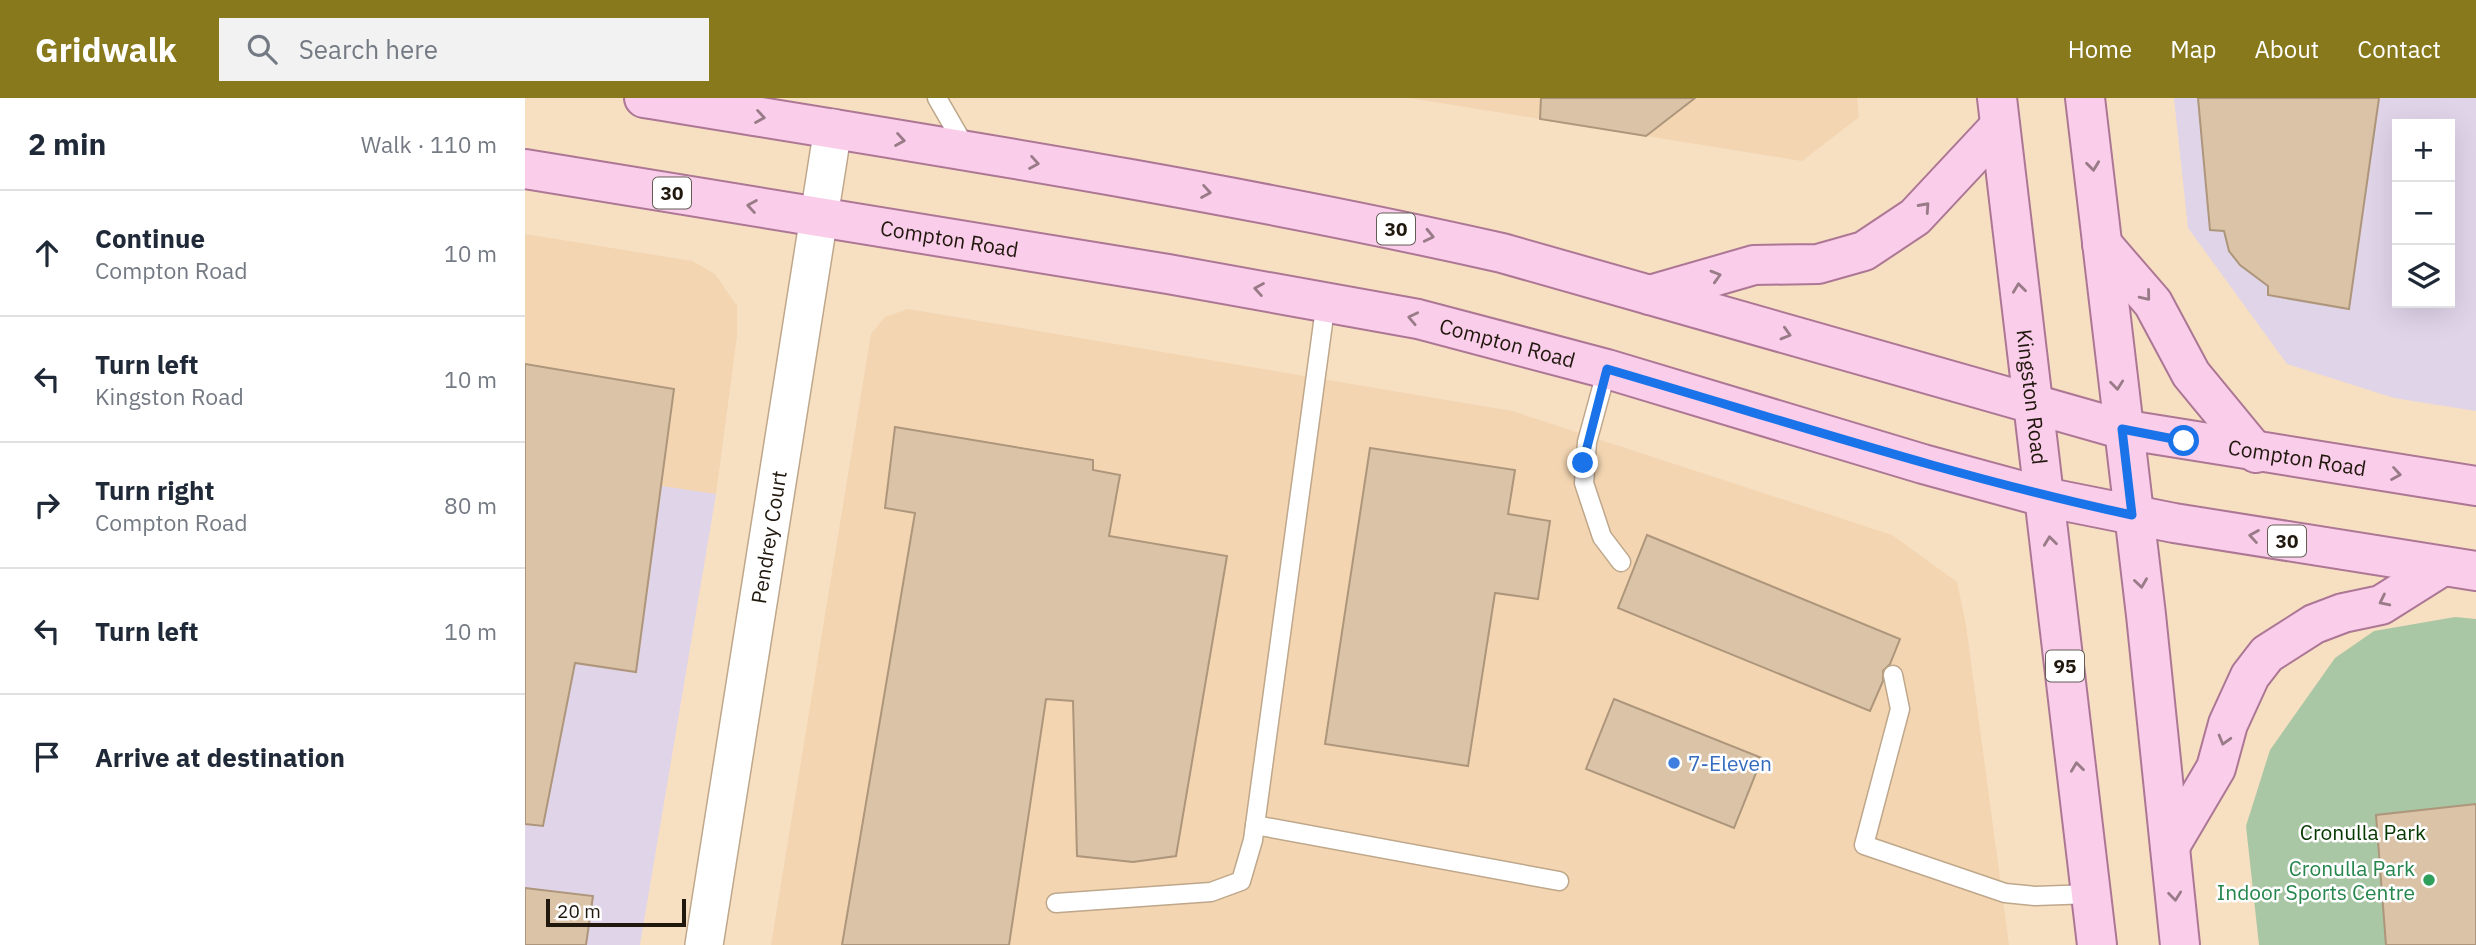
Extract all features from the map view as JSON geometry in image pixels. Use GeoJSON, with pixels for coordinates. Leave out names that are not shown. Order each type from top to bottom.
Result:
{"type":"FeatureCollection","features":[{"type":"Feature","properties":{"kind":"main road","name":"Compton Road"},"geometry":{"type":"LineString","coordinates":[[644,98],[723,104],[833,128],[1277,204],[1403,230],[1502,253],[2122,429],[2256,453],[2476,485]]}},
{"type":"Feature","properties":{"kind":"main road"},"geometry":{"type":"LineString","coordinates":[[2085,98],[2179,945]]}},
{"type":"Feature","properties":{"kind":"main road"},"geometry":{"type":"LineString","coordinates":[[1650,295],[1754,265],[1818,264],[1864,251],[1915,217],[1999,112]]}},
{"type":"Feature","properties":{"kind":"main road","name":"Kingston Road"},"geometry":{"type":"LineString","coordinates":[[1999,112],[2097,945]]}},
{"type":"Feature","properties":{"kind":"main road","name":"Compton Road"},"geometry":{"type":"LineString","coordinates":[[525,169],[1326,301],[1418,319],[1607,369],[1923,464],[2044,497],[2132,515],[2459,569]]}},
{"type":"Feature","properties":{"kind":"main road"},"geometry":{"type":"LineString","coordinates":[[2102,244],[2153,303],[2191,374],[2256,453]]}},
{"type":"Feature","properties":{"kind":"main road"},"geometry":{"type":"LineString","coordinates":[[2170,846],[2216,768],[2228,724],[2250,676],[2267,654],[2314,624],[2343,613],[2381,605],[2459,569]]}},
{"type":"Feature","properties":{"kind":"street","name":"Pendrey Court"},"geometry":{"type":"LineString","coordinates":[[704,945],[833,128]]}},
{"type":"Feature","properties":{"kind":"lane"},"geometry":{"type":"LineString","coordinates":[[937,98],[967,151]]}},
{"type":"Feature","properties":{"kind":"lane"},"geometry":{"type":"LineString","coordinates":[[1056,903],[1211,892],[1241,881],[1255,825],[1326,301]]}},
{"type":"Feature","properties":{"kind":"lane"},"geometry":{"type":"LineString","coordinates":[[1607,369],[1587,442],[1584,484],[1602,537],[1621,562]]}},
{"type":"Feature","properties":{"kind":"lane"},"geometry":{"type":"LineString","coordinates":[[1893,674],[1900,709],[1864,845],[2005,893],[2035,896],[2092,894]]}},
{"type":"Feature","properties":{"kind":"lane"},"geometry":{"type":"LineString","coordinates":[[1255,825],[1559,881]]}},
{"type":"Feature","properties":{"kind":"shaded area"},"geometry":{"type":"Polygon","coordinates":[[[1410,98],[1857,98],[1859,117],[1802,161],[1410,98]]]}},
{"type":"Feature","properties":{"kind":"shaded area"},"geometry":{"type":"Polygon","coordinates":[[[2174,98],[2476,98],[2476,411],[2394,398],[2287,364],[2188,228],[2174,98]]]}},
{"type":"Feature","properties":{"kind":"shaded area"},"geometry":{"type":"Polygon","coordinates":[[[525,234],[692,261],[715,274],[737,306],[737,336],[716,494],[525,466],[525,234]]]}},
{"type":"Feature","properties":{"kind":"shaded area"},"geometry":{"type":"Polygon","coordinates":[[[908,309],[1512,411],[1892,535],[1957,582],[1966,625],[2009,945],[771,945],[871,334],[885,317],[908,309]]]}},
{"type":"Feature","properties":{"kind":"shaded area"},"geometry":{"type":"Polygon","coordinates":[[[525,466],[716,494],[640,945],[525,945],[525,466]]]}},
{"type":"Feature","properties":{"kind":"green space","name":"Cronulla Park"},"geometry":{"type":"Polygon","coordinates":[[[2455,617],[2476,619],[2476,945],[2259,945],[2246,826],[2270,750],[2335,658],[2374,631],[2455,617]]]}},
{"type":"Feature","properties":{"kind":"building"},"geometry":{"type":"Polygon","coordinates":[[[1541,98],[1695,98],[1646,136],[1540,119],[1541,98]]]}},
{"type":"Feature","properties":{"kind":"building"},"geometry":{"type":"Polygon","coordinates":[[[2198,98],[2379,98],[2349,309],[2268,295],[2268,286],[2240,265],[2229,251],[2224,231],[2210,230],[2198,98]]]}},
{"type":"Feature","properties":{"kind":"building"},"geometry":{"type":"Polygon","coordinates":[[[525,364],[674,389],[636,672],[575,663],[543,826],[525,824],[525,364]]]}},
{"type":"Feature","properties":{"kind":"building"},"geometry":{"type":"Polygon","coordinates":[[[895,427],[1093,460],[1093,470],[1120,475],[1109,536],[1227,556],[1176,856],[1133,862],[1077,856],[1073,701],[1046,699],[1009,945],[842,945],[915,513],[885,508],[895,427]]]}},
{"type":"Feature","properties":{"kind":"building"},"geometry":{"type":"Polygon","coordinates":[[[1370,448],[1515,470],[1508,514],[1550,521],[1538,599],[1495,593],[1468,766],[1325,744],[1370,448]]]}},
{"type":"Feature","properties":{"kind":"building"},"geometry":{"type":"Polygon","coordinates":[[[1647,535],[1900,639],[1890,664],[1883,671],[1883,681],[1870,711],[1618,608],[1647,535]]]}},
{"type":"Feature","properties":{"kind":"building","name":"7-Eleven"},"geometry":{"type":"Polygon","coordinates":[[[1614,699],[1762,758],[1734,828],[1586,769],[1614,699]]]}},
{"type":"Feature","properties":{"kind":"building","name":"Cronulla Park Indoor Sports Centre"},"geometry":{"type":"Polygon","coordinates":[[[2476,804],[2476,945],[2386,945],[2376,815],[2476,804]]]}},
{"type":"Feature","properties":{"kind":"building"},"geometry":{"type":"Polygon","coordinates":[[[525,888],[593,896],[586,945],[525,945],[525,888]]]}},
{"type":"Feature","properties":{"kind":"place","name":"7-Eleven"},"geometry":{"type":"Point","coordinates":[1674,763]}},
{"type":"Feature","properties":{"kind":"place","name":"Cronulla Park Indoor Sports Centre"},"geometry":{"type":"Point","coordinates":[2429,880]}},
{"type":"Feature","properties":{"kind":"route"},"geometry":{"type":"LineString","coordinates":[[1583,463],[1607,369],[1923,464],[2044,497],[2132,515],[2122,429],[2184,441]]}}]}
